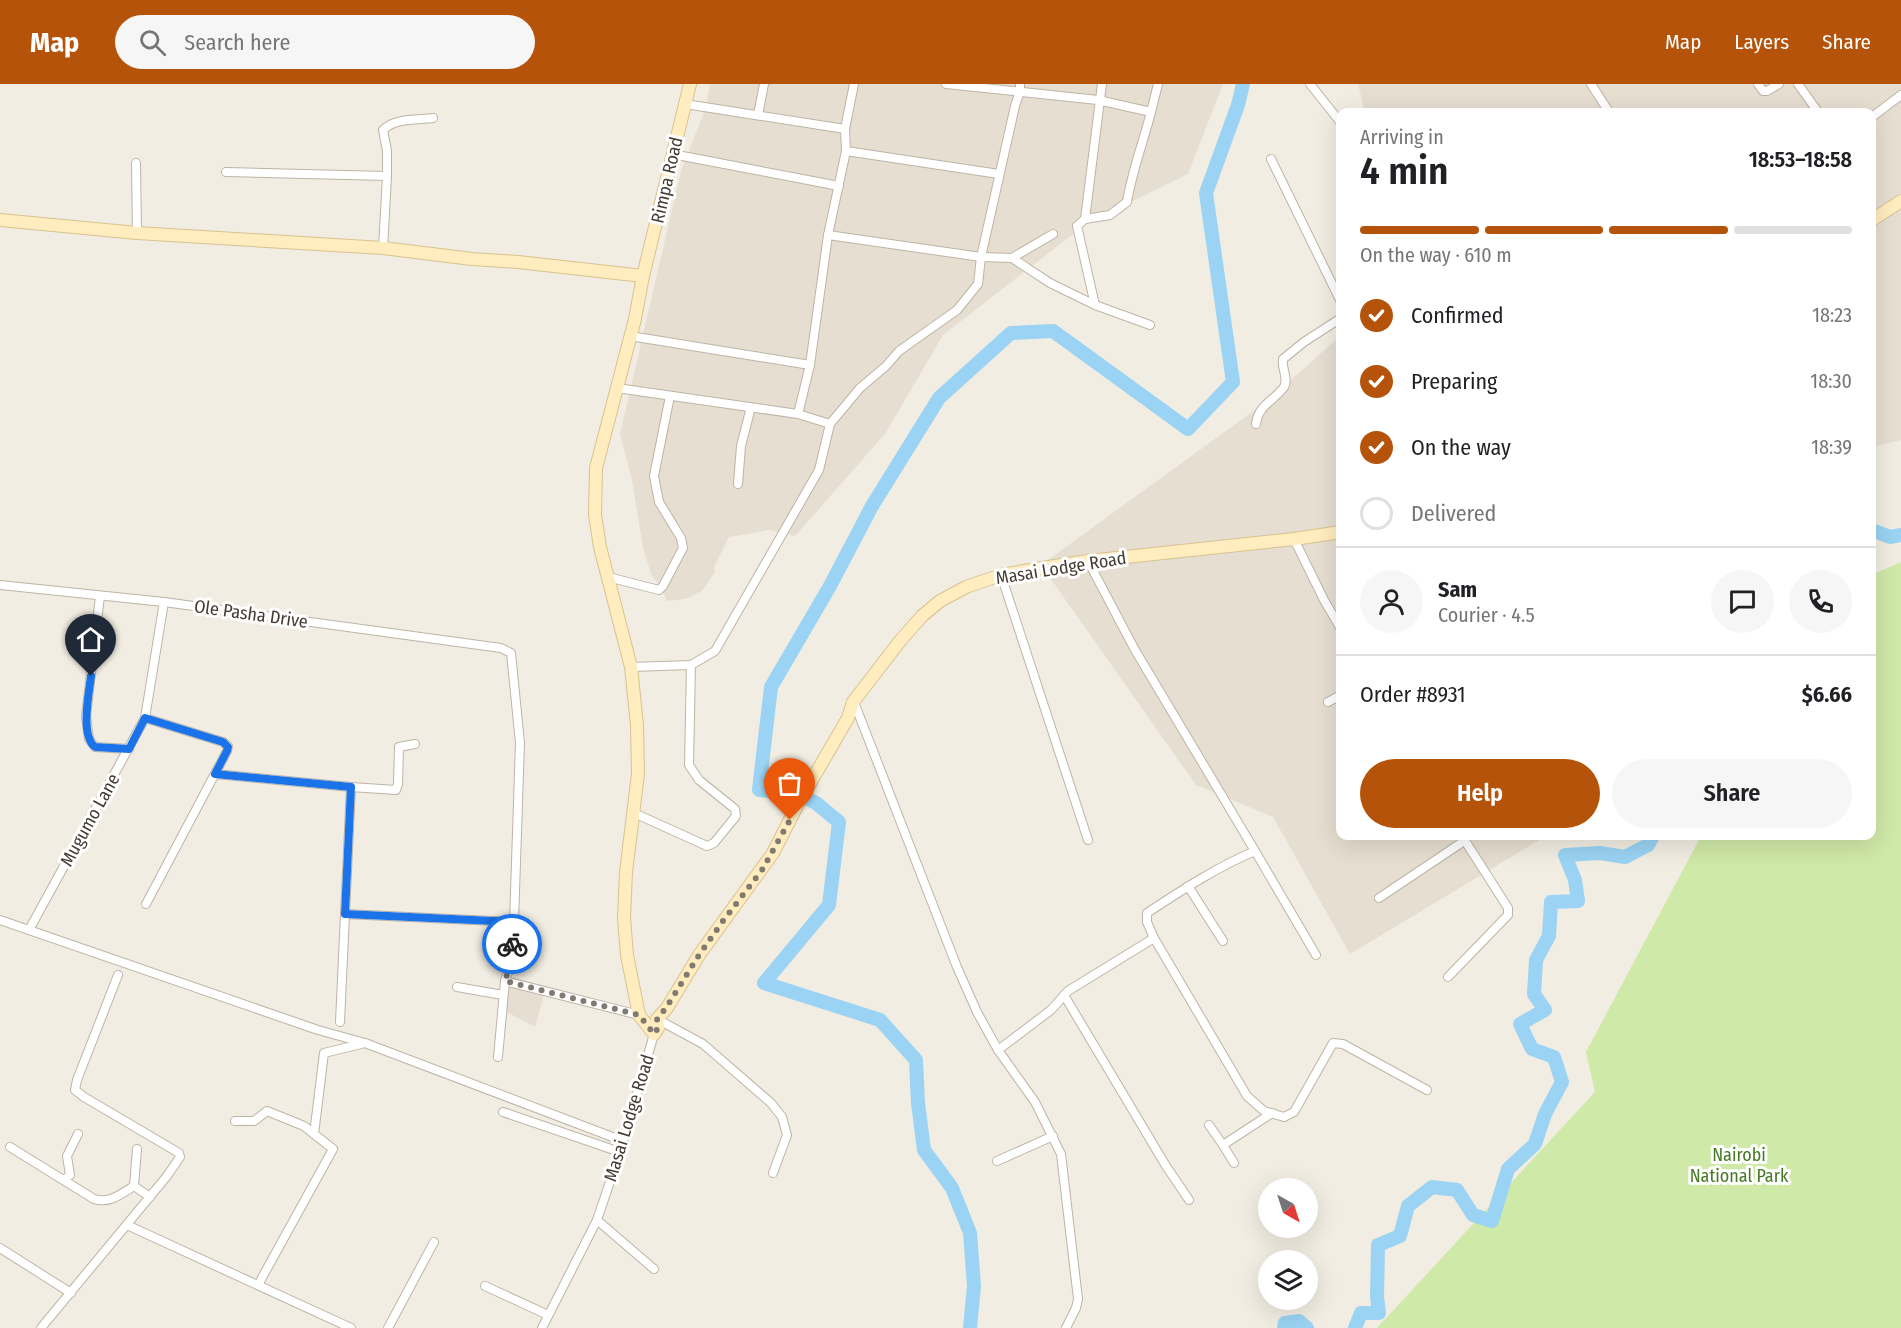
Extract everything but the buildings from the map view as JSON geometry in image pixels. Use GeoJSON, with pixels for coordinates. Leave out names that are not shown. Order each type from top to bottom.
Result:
{"type":"FeatureCollection","features":[{"type":"Feature","properties":{"kind":"street","name":"Rimpa Road"},"geometry":{"type":"LineString","coordinates":[[639,1015],[627,955],[624,918],[626,872],[639,774],[638,725],[631,667],[600,547],[595,515],[596,468],[690,84]]}},
{"type":"Feature","properties":{"kind":"street"},"geometry":{"type":"LineString","coordinates":[[758,115],[764,84]]}},
{"type":"Feature","properties":{"kind":"street"},"geometry":{"type":"LineString","coordinates":[[798,414],[810,365],[828,235],[846,151],[845,129],[854,84]]}},
{"type":"Feature","properties":{"kind":"street"},"geometry":{"type":"LineString","coordinates":[[946,84],[1020,88],[1055,97],[1098,100],[1151,112]]}},
{"type":"Feature","properties":{"kind":"street"},"geometry":{"type":"LineString","coordinates":[[1085,219],[1098,100],[1102,84]]}},
{"type":"Feature","properties":{"kind":"street"},"geometry":{"type":"LineString","coordinates":[[1095,305],[1077,226],[1085,219],[1110,215],[1127,202],[1131,174],[1138,163],[1138,152],[1144,140],[1158,84]]}},
{"type":"Feature","properties":{"kind":"street"},"geometry":{"type":"LineString","coordinates":[[1310,84],[1336,117]]}},
{"type":"Feature","properties":{"kind":"street"},"geometry":{"type":"LineString","coordinates":[[1591,84],[1606,108]]}},
{"type":"Feature","properties":{"kind":"street"},"geometry":{"type":"LineString","coordinates":[[1758,84],[1763,91],[1767,92],[1779,84]]}},
{"type":"Feature","properties":{"kind":"street"},"geometry":{"type":"LineString","coordinates":[[1798,84],[1815,108]]}},
{"type":"Feature","properties":{"kind":"street"},"geometry":{"type":"LineString","coordinates":[[631,667],[691,665],[715,651],[819,470],[830,424],[860,387],[886,366],[899,351],[957,310],[978,284],[981,257],[1020,88]]}},
{"type":"Feature","properties":{"kind":"street"},"geometry":{"type":"LineString","coordinates":[[1876,114],[1901,95]]}},
{"type":"Feature","properties":{"kind":"street"},"geometry":{"type":"LineString","coordinates":[[685,104],[845,129]]}},
{"type":"Feature","properties":{"kind":"street"},"geometry":{"type":"LineString","coordinates":[[383,248],[388,157],[383,130],[396,122],[433,118]]}},
{"type":"Feature","properties":{"kind":"street"},"geometry":{"type":"LineString","coordinates":[[846,151],[999,174]]}},
{"type":"Feature","properties":{"kind":"street"},"geometry":{"type":"LineString","coordinates":[[672,154],[839,186]]}},
{"type":"Feature","properties":{"kind":"street"},"geometry":{"type":"LineString","coordinates":[[1271,159],[1336,292]]}},
{"type":"Feature","properties":{"kind":"street"},"geometry":{"type":"LineString","coordinates":[[136,163],[136,233]]}},
{"type":"Feature","properties":{"kind":"street"},"geometry":{"type":"LineString","coordinates":[[226,172],[387,176]]}},
{"type":"Feature","properties":{"kind":"street"},"geometry":{"type":"LineString","coordinates":[[1876,217],[1901,201]]}},
{"type":"Feature","properties":{"kind":"street"},"geometry":{"type":"LineString","coordinates":[[0,220],[136,233],[383,248],[644,276]]}},
{"type":"Feature","properties":{"kind":"street"},"geometry":{"type":"LineString","coordinates":[[1012,258],[1053,234]]}},
{"type":"Feature","properties":{"kind":"street"},"geometry":{"type":"LineString","coordinates":[[828,235],[981,257],[1012,258],[1050,283],[1095,305],[1150,324]]}},
{"type":"Feature","properties":{"kind":"street"},"geometry":{"type":"LineString","coordinates":[[1256,424],[1261,408],[1284,386],[1286,379],[1283,359],[1336,321]]}},
{"type":"Feature","properties":{"kind":"street"},"geometry":{"type":"LineString","coordinates":[[630,336],[810,365]]}},
{"type":"Feature","properties":{"kind":"street"},"geometry":{"type":"LineString","coordinates":[[617,388],[798,414],[830,424]]}},
{"type":"Feature","properties":{"kind":"street"},"geometry":{"type":"LineString","coordinates":[[608,578],[659,590],[682,548],[681,538],[659,502],[654,476],[670,396]]}},
{"type":"Feature","properties":{"kind":"street"},"geometry":{"type":"LineString","coordinates":[[738,484],[741,446],[751,407]]}},
{"type":"Feature","properties":{"kind":"street","name":"Masai Lodge Road"},"geometry":{"type":"LineString","coordinates":[[542,1328],[597,1220],[620,1152],[654,1034],[658,1028],[657,1019],[699,955],[773,853],[848,717],[853,702],[922,616],[940,601],[966,587],[1001,575],[1088,561],[1336,533]]}},
{"type":"Feature","properties":{"kind":"street"},"geometry":{"type":"LineString","coordinates":[[1294,539],[1336,620]]}},
{"type":"Feature","properties":{"kind":"street"},"geometry":{"type":"LineString","coordinates":[[1088,561],[1135,650],[1316,955]]}},
{"type":"Feature","properties":{"kind":"street"},"geometry":{"type":"LineString","coordinates":[[1001,575],[1088,840]]}},
{"type":"Feature","properties":{"kind":"street","name":"Ole Pasha Drive"},"geometry":{"type":"LineString","coordinates":[[0,585],[164,602],[501,648],[511,652],[520,743],[514,922]]}},
{"type":"Feature","properties":{"kind":"street"},"geometry":{"type":"LineString","coordinates":[[100,596],[86,716],[89,739],[95,747],[129,749]]}},
{"type":"Feature","properties":{"kind":"street","name":"Mugumo Lane"},"geometry":{"type":"LineString","coordinates":[[30,930],[145,718],[164,602]]}},
{"type":"Feature","properties":{"kind":"street"},"geometry":{"type":"LineString","coordinates":[[634,813],[707,846],[714,843],[736,816],[735,809],[699,780],[689,765],[691,665]]}},
{"type":"Feature","properties":{"kind":"street"},"geometry":{"type":"LineString","coordinates":[[1328,702],[1336,698]]}},
{"type":"Feature","properties":{"kind":"street"},"geometry":{"type":"LineString","coordinates":[[853,702],[977,1012],[998,1050],[1035,1102],[1061,1154],[1078,1299],[1066,1328]]}},
{"type":"Feature","properties":{"kind":"street"},"geometry":{"type":"LineString","coordinates":[[145,718],[223,742],[228,747],[146,904]]}},
{"type":"Feature","properties":{"kind":"street"},"geometry":{"type":"LineString","coordinates":[[215,774],[393,791],[396,790],[398,784],[399,747],[415,744]]}},
{"type":"Feature","properties":{"kind":"street"},"geometry":{"type":"LineString","coordinates":[[340,1022],[351,787]]}},
{"type":"Feature","properties":{"kind":"street"},"geometry":{"type":"LineString","coordinates":[[1379,898],[1460,840]]}},
{"type":"Feature","properties":{"kind":"street"},"geometry":{"type":"LineString","coordinates":[[1448,977],[1508,915],[1508,908],[1464,840]]}},
{"type":"Feature","properties":{"kind":"street"},"geometry":{"type":"LineString","coordinates":[[1255,850],[1188,886],[1147,913],[1147,922],[1154,938],[1247,1096],[1264,1111],[1284,1117],[1294,1112],[1333,1043],[1343,1044],[1427,1090]]}},
{"type":"Feature","properties":{"kind":"street"},"geometry":{"type":"LineString","coordinates":[[1188,886],[1223,941]]}},
{"type":"Feature","properties":{"kind":"street"},"geometry":{"type":"LineString","coordinates":[[345,914],[514,922],[510,966],[503,995],[498,1057]]}},
{"type":"Feature","properties":{"kind":"street"},"geometry":{"type":"LineString","coordinates":[[0,920],[318,1030],[366,1043],[623,1141]]}},
{"type":"Feature","properties":{"kind":"street"},"geometry":{"type":"LineString","coordinates":[[998,1050],[1051,1010],[1064,994],[1154,938]]}},
{"type":"Feature","properties":{"kind":"street"},"geometry":{"type":"LineString","coordinates":[[41,1328],[179,1161],[179,1153],[75,1090],[118,975]]}},
{"type":"Feature","properties":{"kind":"street"},"geometry":{"type":"LineString","coordinates":[[505,981],[639,1015],[654,1034]]}},
{"type":"Feature","properties":{"kind":"street"},"geometry":{"type":"LineString","coordinates":[[457,987],[503,995]]}},
{"type":"Feature","properties":{"kind":"street"},"geometry":{"type":"LineString","coordinates":[[1064,994],[1166,1166],[1189,1200]]}},
{"type":"Feature","properties":{"kind":"street"},"geometry":{"type":"LineString","coordinates":[[657,1019],[704,1044],[771,1103],[782,1117],[787,1135],[773,1173]]}},
{"type":"Feature","properties":{"kind":"street"},"geometry":{"type":"LineString","coordinates":[[315,1134],[324,1053],[366,1043]]}},
{"type":"Feature","properties":{"kind":"street"},"geometry":{"type":"LineString","coordinates":[[235,1121],[254,1121],[267,1111],[304,1126],[333,1149],[258,1285]]}},
{"type":"Feature","properties":{"kind":"street"},"geometry":{"type":"LineString","coordinates":[[503,1112],[620,1152]]}},
{"type":"Feature","properties":{"kind":"street"},"geometry":{"type":"LineString","coordinates":[[1223,1145],[1272,1113]]}},
{"type":"Feature","properties":{"kind":"street"},"geometry":{"type":"LineString","coordinates":[[1209,1125],[1234,1163]]}},
{"type":"Feature","properties":{"kind":"street"},"geometry":{"type":"LineString","coordinates":[[64,1180],[70,1174],[67,1156],[78,1134]]}},
{"type":"Feature","properties":{"kind":"street"},"geometry":{"type":"LineString","coordinates":[[997,1161],[1053,1136]]}},
{"type":"Feature","properties":{"kind":"street"},"geometry":{"type":"LineString","coordinates":[[10,1147],[94,1199],[110,1200],[134,1186]]}},
{"type":"Feature","properties":{"kind":"street"},"geometry":{"type":"LineString","coordinates":[[134,1186],[137,1149]]}},
{"type":"Feature","properties":{"kind":"street"},"geometry":{"type":"LineString","coordinates":[[134,1186],[150,1197]]}},
{"type":"Feature","properties":{"kind":"street"},"geometry":{"type":"LineString","coordinates":[[597,1220],[654,1269]]}},
{"type":"Feature","properties":{"kind":"street"},"geometry":{"type":"LineString","coordinates":[[127,1225],[348,1327]]}},
{"type":"Feature","properties":{"kind":"street"},"geometry":{"type":"LineString","coordinates":[[388,1328],[434,1242]]}},
{"type":"Feature","properties":{"kind":"street"},"geometry":{"type":"LineString","coordinates":[[0,1248],[71,1293]]}},
{"type":"Feature","properties":{"kind":"street"},"geometry":{"type":"LineString","coordinates":[[485,1286],[548,1316]]}},
{"type":"Feature","properties":{"kind":"shaded area"},"geometry":{"type":"Polygon","coordinates":[[[710,84],[1223,84],[1188,174],[1086,224],[943,335],[885,434],[795,536],[769,530],[729,537],[714,567],[715,572],[702,591],[685,599],[667,601],[661,587],[651,574],[643,548],[632,480],[620,434],[681,171],[706,107],[710,84]]]}},
{"type":"Feature","properties":{"kind":"shaded area"},"geometry":{"type":"Polygon","coordinates":[[[1358,84],[1901,84],[1901,440],[1876,446],[1876,108],[1364,108],[1358,84]]]}},
{"type":"Feature","properties":{"kind":"shaded area"},"geometry":{"type":"Polygon","coordinates":[[[1336,340],[1336,840],[1539,840],[1350,954],[1273,817],[1196,785],[1041,565],[1270,399],[1336,340]]]}},
{"type":"Feature","properties":{"kind":"shaded area"},"geometry":{"type":"Polygon","coordinates":[[[508,987],[545,991],[535,1027],[505,1011],[508,987]]]}},
{"type":"Feature","properties":{"kind":"green space","name":"Nairobi National Park"},"geometry":{"type":"Polygon","coordinates":[[[1901,562],[1901,1328],[1377,1328],[1595,1092],[1586,1052],[1699,840],[1876,840],[1876,573],[1901,562]]]}},
{"type":"Feature","properties":{"kind":"waterway"},"geometry":{"type":"LineString","coordinates":[[970,1328],[974,1286],[970,1233],[952,1188],[924,1150],[918,1103],[916,1060],[880,1020],[764,983],[829,905],[839,822],[816,803],[796,793],[759,790],[771,687],[830,586],[872,506],[939,398],[1011,333],[1053,331],[1188,429],[1233,382],[1206,193],[1238,105],[1243,84]]}},
{"type":"Feature","properties":{"kind":"waterway"},"geometry":{"type":"LineString","coordinates":[[1876,532],[1890,537],[1901,535]]}},
{"type":"Feature","properties":{"kind":"waterway"},"geometry":{"type":"LineString","coordinates":[[1355,1328],[1361,1313],[1379,1313],[1378,1245],[1400,1236],[1408,1206],[1432,1187],[1457,1190],[1473,1215],[1492,1221],[1508,1169],[1535,1144],[1545,1114],[1562,1082],[1554,1057],[1532,1049],[1520,1024],[1545,1010],[1534,994],[1536,960],[1549,936],[1551,902],[1578,901],[1575,880],[1565,855],[1600,853],[1625,857],[1648,845],[1651,840]]}},
{"type":"Feature","properties":{"kind":"waterway"},"geometry":{"type":"LineString","coordinates":[[1284,1328],[1285,1323],[1299,1321],[1307,1328]]}},
{"type":"Feature","properties":{"kind":"way so far"},"geometry":{"type":"LineString","coordinates":[[512,944],[510,966],[505,981],[639,1015],[654,1034],[658,1028],[657,1019],[699,955],[762,870],[790,820]]}},
{"type":"Feature","properties":{"kind":"route"},"geometry":{"type":"LineString","coordinates":[[91,676],[86,716],[89,739],[95,747],[129,749],[145,718],[223,742],[228,747],[227,751],[215,774],[351,787],[352,805],[345,914],[514,922],[512,944]]}}]}
